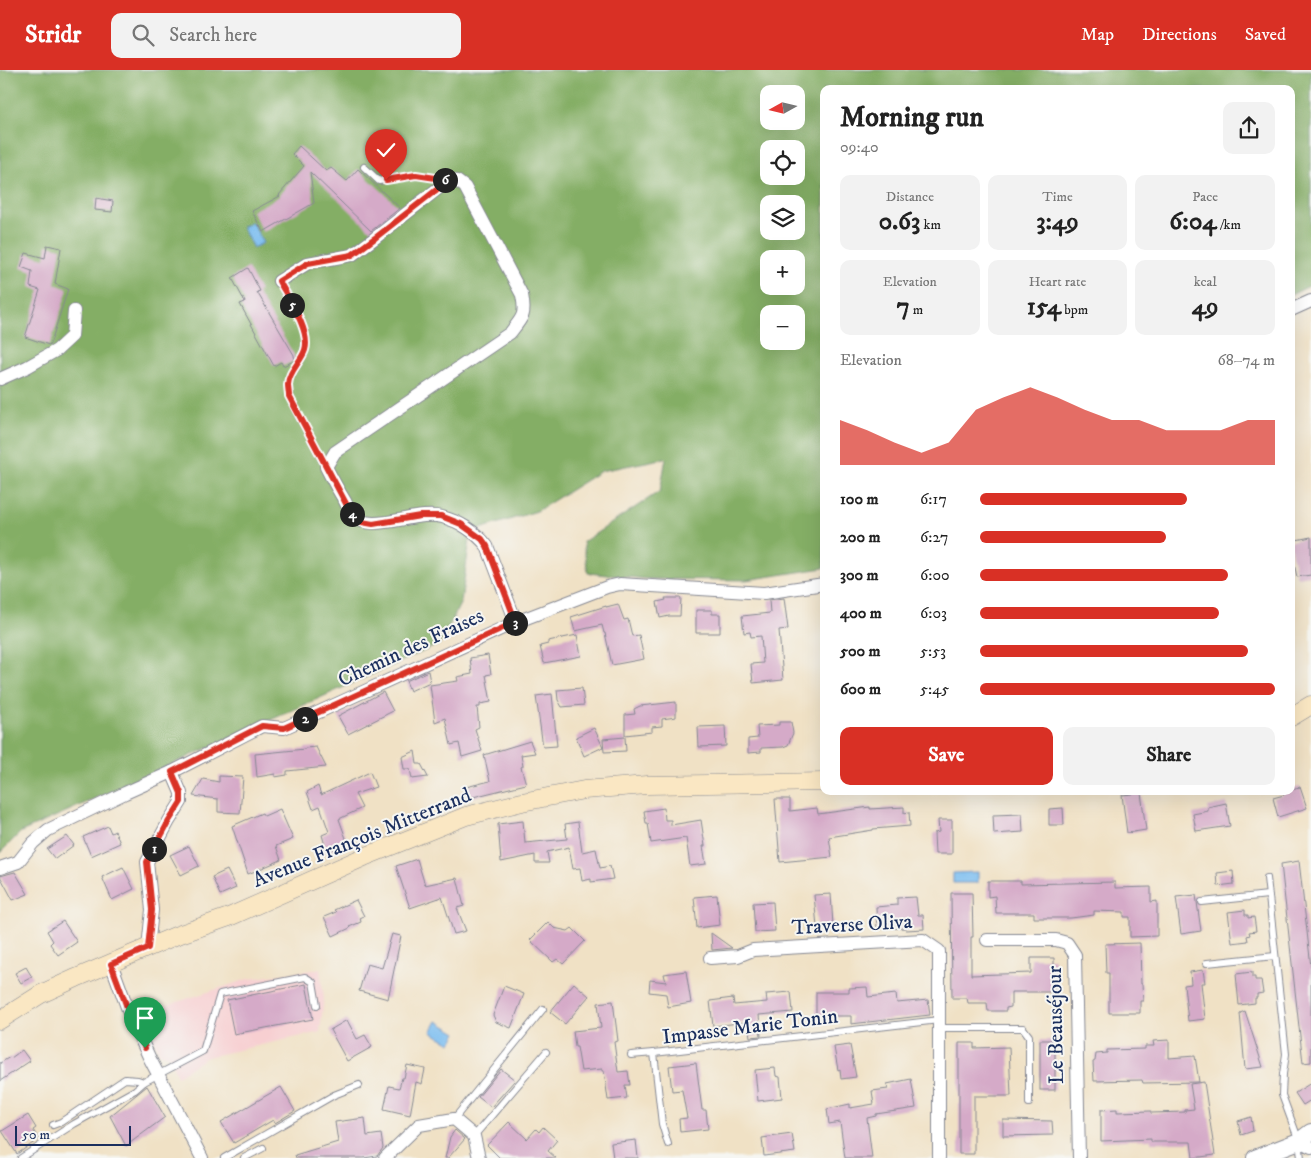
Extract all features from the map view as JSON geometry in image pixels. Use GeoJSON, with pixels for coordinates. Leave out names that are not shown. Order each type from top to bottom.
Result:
{"type":"FeatureCollection","features":[{"type":"Feature","properties":{"kind":"main road"},"geometry":{"type":"LineString","coordinates":[[1295,715],[1311,705]]}},
{"type":"Feature","properties":{"kind":"main road","name":"Avenue François Mitterrand"},"geometry":{"type":"LineString","coordinates":[[0,1020],[41,994],[175,936],[229,917],[364,857],[466,816],[522,802],[584,790],[647,785],[820,782]]}},
{"type":"Feature","properties":{"kind":"street"},"geometry":{"type":"LineString","coordinates":[[279,281],[308,263],[352,255],[449,180],[457,181],[465,187],[522,295],[524,307],[522,318],[510,333],[335,452],[326,467],[352,515],[362,522],[373,524],[420,516],[441,516],[461,524],[482,539],[487,546],[516,622]]}},
{"type":"Feature","properties":{"kind":"street"},"geometry":{"type":"LineString","coordinates":[[1295,308],[1311,301]]}},
{"type":"Feature","properties":{"kind":"street"},"geometry":{"type":"LineString","coordinates":[[0,379],[27,367],[57,350],[72,336],[74,311]]}},
{"type":"Feature","properties":{"kind":"street","name":"Chemin des Fraises"},"geometry":{"type":"LineString","coordinates":[[0,868],[18,862],[33,843],[48,830],[172,772],[262,726],[284,728],[516,622],[607,587],[620,584],[764,594],[820,585]]}},
{"type":"Feature","properties":{"kind":"street"},"geometry":{"type":"LineString","coordinates":[[148,948],[152,910],[147,862],[181,802],[181,793],[172,772]]}},
{"type":"Feature","properties":{"kind":"street","name":"Traverse Oliva"},"geometry":{"type":"LineString","coordinates":[[710,958],[738,956],[753,950],[923,940],[938,951],[939,1158]]}},
{"type":"Feature","properties":{"kind":"street","name":"Le Beauséjour"},"geometry":{"type":"LineString","coordinates":[[987,940],[1056,940],[1067,943],[1075,955],[1079,1158]]}},
{"type":"Feature","properties":{"kind":"street"},"geometry":{"type":"LineString","coordinates":[[111,964],[131,1018],[157,1076],[201,1158]]}},
{"type":"Feature","properties":{"kind":"street"},"geometry":{"type":"LineString","coordinates":[[385,1158],[419,1125],[454,1119],[474,1136],[479,1158]]}},
{"type":"Feature","properties":{"kind":"street"},"geometry":{"type":"LineString","coordinates":[[1255,1158],[1307,1140]]}},
{"type":"Feature","properties":{"kind":"lane"},"geometry":{"type":"LineString","coordinates":[[364,167],[379,181],[416,175],[449,180]]}},
{"type":"Feature","properties":{"kind":"lane"},"geometry":{"type":"LineString","coordinates":[[279,281],[303,324],[306,348],[288,383],[289,396],[326,467]]}},
{"type":"Feature","properties":{"kind":"lane"},"geometry":{"type":"LineString","coordinates":[[1267,878],[1286,1054],[1282,1095],[1307,1140],[1301,1158]]}},
{"type":"Feature","properties":{"kind":"lane"},"geometry":{"type":"LineString","coordinates":[[1202,902],[1268,895]]}},
{"type":"Feature","properties":{"kind":"lane"},"geometry":{"type":"LineString","coordinates":[[1206,963],[1275,956]]}},
{"type":"Feature","properties":{"kind":"lane"},"geometry":{"type":"LineString","coordinates":[[21,1158],[74,1124],[135,1090],[144,1082],[204,1050],[220,994],[305,977],[313,982],[317,1005]]}},
{"type":"Feature","properties":{"kind":"lane"},"geometry":{"type":"LineString","coordinates":[[454,1119],[543,1009]]}},
{"type":"Feature","properties":{"kind":"lane","name":"Impasse Marie Tonin"},"geometry":{"type":"LineString","coordinates":[[668,1144],[662,1124],[654,1053],[939,1024],[1023,1028],[1029,1036],[1029,1103]]}},
{"type":"Feature","properties":{"kind":"lane"},"geometry":{"type":"LineString","coordinates":[[474,1136],[546,1052]]}},
{"type":"Feature","properties":{"kind":"lane"},"geometry":{"type":"LineString","coordinates":[[631,1055],[654,1053]]}},
{"type":"Feature","properties":{"kind":"lane"},"geometry":{"type":"LineString","coordinates":[[53,1125],[62,1122],[124,1079],[144,1082]]}},
{"type":"Feature","properties":{"kind":"lane"},"geometry":{"type":"LineString","coordinates":[[224,1158],[334,1094],[359,1084]]}},
{"type":"Feature","properties":{"kind":"lane"},"geometry":{"type":"LineString","coordinates":[[244,1158],[263,1148]]}},
{"type":"Feature","properties":{"kind":"shaded area"},"geometry":{"type":"Polygon","coordinates":[[[320,969],[324,998],[320,1032],[207,1057],[177,1076],[169,1057],[160,1053],[140,1014],[248,979],[320,969]]]}},
{"type":"Feature","properties":{"kind":"green space"},"geometry":{"type":"Polygon","coordinates":[[[0,70],[1311,70],[1311,285],[1295,293],[1295,85],[820,85],[820,569],[746,580],[648,579],[588,573],[583,542],[660,491],[666,458],[601,471],[537,511],[471,532],[461,602],[440,644],[21,832],[0,853],[0,70]]]}},
{"type":"Feature","properties":{"kind":"water"},"geometry":{"type":"Polygon","coordinates":[[[252,222],[263,243],[253,248],[242,227],[252,222]]]}},
{"type":"Feature","properties":{"kind":"water"},"geometry":{"type":"Polygon","coordinates":[[[978,872],[978,883],[953,883],[953,873],[978,872]]]}},
{"type":"Feature","properties":{"kind":"water"},"geometry":{"type":"Polygon","coordinates":[[[437,1021],[457,1033],[451,1043],[431,1032],[437,1021]]]}},
{"type":"Feature","properties":{"kind":"building"},"geometry":{"type":"Polygon","coordinates":[[[299,146],[326,171],[331,168],[347,181],[358,169],[400,208],[371,231],[310,172],[314,203],[263,232],[252,211],[280,196],[304,166],[292,154],[299,146]]]}},
{"type":"Feature","properties":{"kind":"building"},"geometry":{"type":"Polygon","coordinates":[[[96,198],[113,201],[112,212],[95,210],[96,198]]]}},
{"type":"Feature","properties":{"kind":"building"},"geometry":{"type":"Polygon","coordinates":[[[47,245],[61,248],[55,284],[68,289],[49,345],[25,337],[40,290],[30,287],[32,271],[21,267],[26,253],[45,258],[47,245]]]}},
{"type":"Feature","properties":{"kind":"building"},"geometry":{"type":"Polygon","coordinates":[[[248,268],[260,291],[257,292],[294,355],[294,361],[283,366],[281,362],[274,366],[240,304],[245,302],[232,278],[248,268]]]}},
{"type":"Feature","properties":{"kind":"building"},"geometry":{"type":"Polygon","coordinates":[[[1311,537],[1311,575],[1297,577],[1295,568],[1295,540],[1311,537]]]}},
{"type":"Feature","properties":{"kind":"building"},"geometry":{"type":"Polygon","coordinates":[[[665,598],[681,598],[680,616],[660,618],[657,602],[666,600],[665,598]]]}},
{"type":"Feature","properties":{"kind":"building"},"geometry":{"type":"Polygon","coordinates":[[[784,598],[788,629],[779,630],[783,680],[753,683],[751,664],[763,663],[761,636],[751,637],[750,632],[744,633],[742,616],[770,613],[769,600],[784,598]]]}},
{"type":"Feature","properties":{"kind":"building"},"geometry":{"type":"Polygon","coordinates":[[[618,604],[624,620],[628,619],[632,636],[639,635],[644,659],[612,665],[602,625],[575,631],[571,617],[618,604]]]}},
{"type":"Feature","properties":{"kind":"building"},"geometry":{"type":"Polygon","coordinates":[[[696,610],[712,610],[712,614],[720,614],[720,633],[696,633],[696,610]]]}},
{"type":"Feature","properties":{"kind":"building"},"geometry":{"type":"Polygon","coordinates":[[[577,635],[581,656],[544,663],[540,646],[548,644],[548,641],[577,635]]]}},
{"type":"Feature","properties":{"kind":"building"},"geometry":{"type":"Polygon","coordinates":[[[488,655],[491,674],[486,675],[491,702],[480,704],[480,707],[477,707],[479,727],[475,729],[482,751],[462,757],[459,743],[451,745],[445,718],[435,722],[430,685],[458,681],[457,677],[472,674],[470,658],[488,655]]]}},
{"type":"Feature","properties":{"kind":"building"},"geometry":{"type":"Polygon","coordinates":[[[428,671],[430,682],[410,691],[406,681],[428,671]]]}},
{"type":"Feature","properties":{"kind":"building"},"geometry":{"type":"Polygon","coordinates":[[[582,688],[584,705],[562,707],[558,700],[557,690],[582,688]]]}},
{"type":"Feature","properties":{"kind":"building"},"geometry":{"type":"Polygon","coordinates":[[[383,692],[393,711],[348,734],[338,716],[383,692]]]}},
{"type":"Feature","properties":{"kind":"building"},"geometry":{"type":"Polygon","coordinates":[[[552,694],[557,746],[543,747],[536,696],[552,694]]]}},
{"type":"Feature","properties":{"kind":"building"},"geometry":{"type":"Polygon","coordinates":[[[676,702],[676,717],[662,719],[662,726],[652,727],[652,732],[625,735],[625,715],[635,714],[634,709],[640,706],[676,702]]]}},
{"type":"Feature","properties":{"kind":"building"},"geometry":{"type":"Polygon","coordinates":[[[779,722],[791,722],[793,733],[788,745],[761,748],[761,752],[748,753],[748,739],[758,738],[757,726],[779,725],[779,722]]]}},
{"type":"Feature","properties":{"kind":"building"},"geometry":{"type":"Polygon","coordinates":[[[725,726],[726,746],[699,747],[698,727],[725,726]]]}},
{"type":"Feature","properties":{"kind":"building"},"geometry":{"type":"Polygon","coordinates":[[[594,728],[603,747],[584,756],[576,737],[594,728]]]}},
{"type":"Feature","properties":{"kind":"building"},"geometry":{"type":"Polygon","coordinates":[[[625,737],[626,751],[604,752],[603,739],[625,737]]]}},
{"type":"Feature","properties":{"kind":"building"},"geometry":{"type":"Polygon","coordinates":[[[530,741],[535,753],[521,755],[523,766],[521,767],[526,784],[469,798],[466,787],[490,781],[484,755],[530,741]]]}},
{"type":"Feature","properties":{"kind":"building"},"geometry":{"type":"Polygon","coordinates":[[[316,747],[326,767],[287,771],[287,775],[275,777],[275,774],[257,777],[255,754],[316,747]]]}},
{"type":"Feature","properties":{"kind":"building"},"geometry":{"type":"Polygon","coordinates":[[[415,751],[417,764],[421,764],[428,777],[412,779],[410,769],[404,769],[402,757],[415,751]]]}},
{"type":"Feature","properties":{"kind":"building"},"geometry":{"type":"Polygon","coordinates":[[[370,772],[376,787],[355,794],[362,808],[339,819],[348,844],[327,852],[322,835],[329,832],[320,806],[313,809],[307,792],[318,786],[321,795],[370,772]]]}},
{"type":"Feature","properties":{"kind":"building"},"geometry":{"type":"Polygon","coordinates":[[[219,776],[243,777],[240,813],[218,812],[218,799],[193,796],[203,779],[219,782],[219,776]]]}},
{"type":"Feature","properties":{"kind":"building"},"geometry":{"type":"Polygon","coordinates":[[[1300,787],[1307,808],[1278,817],[1273,798],[1295,795],[1295,788],[1300,787]]]}},
{"type":"Feature","properties":{"kind":"building"},"geometry":{"type":"Polygon","coordinates":[[[1122,795],[1141,795],[1146,830],[1127,833],[1122,795]]]}},
{"type":"Feature","properties":{"kind":"building"},"geometry":{"type":"Polygon","coordinates":[[[775,799],[790,799],[790,811],[817,808],[818,814],[870,807],[870,809],[904,807],[904,813],[909,812],[910,826],[873,829],[829,837],[832,857],[780,862],[775,799]]]}},
{"type":"Feature","properties":{"kind":"building"},"geometry":{"type":"Polygon","coordinates":[[[1226,803],[1230,826],[1196,831],[1193,814],[1208,811],[1208,807],[1226,803]]]}},
{"type":"Feature","properties":{"kind":"building"},"geometry":{"type":"Polygon","coordinates":[[[664,808],[665,820],[671,820],[671,825],[701,820],[706,864],[690,866],[686,838],[651,843],[644,811],[664,808]]]}},
{"type":"Feature","properties":{"kind":"building"},"geometry":{"type":"Polygon","coordinates":[[[1063,808],[1064,825],[1049,825],[1049,809],[1063,808]]]}},
{"type":"Feature","properties":{"kind":"building"},"geometry":{"type":"Polygon","coordinates":[[[280,809],[293,839],[276,846],[281,860],[248,874],[232,826],[262,813],[264,816],[280,809]]]}},
{"type":"Feature","properties":{"kind":"building"},"geometry":{"type":"Polygon","coordinates":[[[1022,814],[1023,832],[994,834],[993,815],[1022,814]]]}},
{"type":"Feature","properties":{"kind":"building"},"geometry":{"type":"Polygon","coordinates":[[[938,820],[952,820],[952,854],[935,854],[934,833],[939,832],[938,820]]]}},
{"type":"Feature","properties":{"kind":"building"},"geometry":{"type":"Polygon","coordinates":[[[523,821],[525,843],[567,839],[565,824],[578,822],[582,852],[596,849],[600,868],[610,866],[613,879],[591,882],[591,879],[582,881],[580,868],[573,869],[569,847],[547,852],[549,863],[535,863],[535,855],[501,862],[498,824],[523,821]]]}},
{"type":"Feature","properties":{"kind":"building"},"geometry":{"type":"Polygon","coordinates":[[[108,826],[111,833],[115,831],[120,843],[91,856],[83,837],[108,826]]]}},
{"type":"Feature","properties":{"kind":"building"},"geometry":{"type":"Polygon","coordinates":[[[67,836],[74,845],[55,859],[47,849],[67,836]]]}},
{"type":"Feature","properties":{"kind":"building"},"geometry":{"type":"Polygon","coordinates":[[[189,846],[199,866],[181,875],[170,855],[189,846]]]}},
{"type":"Feature","properties":{"kind":"building"},"geometry":{"type":"Polygon","coordinates":[[[417,859],[425,885],[457,878],[464,906],[457,908],[466,931],[454,934],[442,897],[410,908],[396,866],[417,859]]]}},
{"type":"Feature","properties":{"kind":"building"},"geometry":{"type":"Polygon","coordinates":[[[1299,861],[1311,967],[1311,1062],[1303,1063],[1281,864],[1299,861]]]}},
{"type":"Feature","properties":{"kind":"building"},"geometry":{"type":"Polygon","coordinates":[[[123,867],[134,889],[112,900],[102,877],[123,867]]]}},
{"type":"Feature","properties":{"kind":"building"},"geometry":{"type":"Polygon","coordinates":[[[227,870],[236,888],[220,895],[212,877],[227,870]]]}},
{"type":"Feature","properties":{"kind":"building"},"geometry":{"type":"Polygon","coordinates":[[[1233,871],[1234,884],[1218,886],[1217,873],[1233,871]]]}},
{"type":"Feature","properties":{"kind":"building"},"geometry":{"type":"Polygon","coordinates":[[[15,872],[28,894],[13,900],[0,876],[15,872]]]}},
{"type":"Feature","properties":{"kind":"building"},"geometry":{"type":"Polygon","coordinates":[[[988,881],[1021,881],[1021,884],[1115,882],[1115,888],[1151,887],[1151,902],[1157,901],[1157,936],[1130,937],[1130,917],[1124,917],[1124,912],[1094,911],[1094,915],[1071,918],[1034,918],[1034,913],[996,913],[995,896],[988,897],[988,881]]]}},
{"type":"Feature","properties":{"kind":"building"},"geometry":{"type":"Polygon","coordinates":[[[951,893],[972,893],[973,937],[971,937],[971,975],[1031,973],[1031,958],[1054,958],[1054,992],[1011,992],[1011,1007],[1006,1008],[1006,1011],[988,1011],[987,1003],[968,1003],[967,998],[952,998],[951,893]]]}},
{"type":"Feature","properties":{"kind":"building"},"geometry":{"type":"Polygon","coordinates":[[[831,894],[833,926],[817,927],[814,895],[831,894]]]}},
{"type":"Feature","properties":{"kind":"building"},"geometry":{"type":"Polygon","coordinates":[[[717,895],[720,925],[697,928],[694,897],[717,895]]]}},
{"type":"Feature","properties":{"kind":"building"},"geometry":{"type":"Polygon","coordinates":[[[1196,895],[1201,931],[1181,934],[1176,897],[1196,895]]]}},
{"type":"Feature","properties":{"kind":"building"},"geometry":{"type":"Polygon","coordinates":[[[916,897],[918,915],[923,915],[924,929],[877,929],[876,907],[897,905],[897,898],[916,897]]]}},
{"type":"Feature","properties":{"kind":"building"},"geometry":{"type":"Polygon","coordinates":[[[356,900],[364,916],[360,918],[361,922],[333,936],[324,917],[356,900]]]}},
{"type":"Feature","properties":{"kind":"building"},"geometry":{"type":"Polygon","coordinates":[[[773,902],[775,931],[755,932],[753,903],[773,902]]]}},
{"type":"Feature","properties":{"kind":"building"},"geometry":{"type":"Polygon","coordinates":[[[1245,910],[1245,915],[1248,915],[1248,918],[1254,917],[1256,931],[1249,932],[1250,935],[1247,936],[1248,941],[1232,943],[1228,912],[1245,910]]]}},
{"type":"Feature","properties":{"kind":"building"},"geometry":{"type":"Polygon","coordinates":[[[63,921],[77,942],[58,955],[50,944],[53,941],[47,931],[63,921]]]}},
{"type":"Feature","properties":{"kind":"building"},"geometry":{"type":"Polygon","coordinates":[[[548,922],[554,928],[568,931],[572,928],[585,941],[563,964],[557,959],[553,962],[530,940],[548,922]]]}},
{"type":"Feature","properties":{"kind":"building"},"geometry":{"type":"Polygon","coordinates":[[[711,933],[732,948],[712,950],[711,933]]]}},
{"type":"Feature","properties":{"kind":"building"},"geometry":{"type":"Polygon","coordinates":[[[392,934],[401,936],[388,999],[359,991],[367,964],[382,968],[392,934]]]}},
{"type":"Feature","properties":{"kind":"building"},"geometry":{"type":"Polygon","coordinates":[[[1140,943],[1143,1001],[1140,1001],[1140,1013],[1109,1013],[1109,973],[1106,973],[1105,944],[1140,943]]]}},
{"type":"Feature","properties":{"kind":"building"},"geometry":{"type":"Polygon","coordinates":[[[26,967],[32,977],[21,983],[15,973],[26,967]]]}},
{"type":"Feature","properties":{"kind":"building"},"geometry":{"type":"Polygon","coordinates":[[[1203,970],[1205,983],[1201,983],[1205,1019],[1188,1021],[1184,985],[1191,984],[1190,972],[1203,970]]]}},
{"type":"Feature","properties":{"kind":"building"},"geometry":{"type":"Polygon","coordinates":[[[686,971],[691,1003],[668,1007],[666,994],[649,992],[650,980],[666,982],[664,974],[686,971]]]}},
{"type":"Feature","properties":{"kind":"building"},"geometry":{"type":"Polygon","coordinates":[[[1252,972],[1252,977],[1255,977],[1255,980],[1261,980],[1263,993],[1257,994],[1255,1003],[1239,1005],[1236,974],[1252,972]]]}},
{"type":"Feature","properties":{"kind":"building"},"geometry":{"type":"Polygon","coordinates":[[[574,983],[589,996],[565,1024],[550,1012],[574,983]]]}},
{"type":"Feature","properties":{"kind":"building"},"geometry":{"type":"Polygon","coordinates":[[[306,984],[313,1019],[234,1034],[227,1000],[306,984]]]}},
{"type":"Feature","properties":{"kind":"building"},"geometry":{"type":"Polygon","coordinates":[[[504,986],[524,994],[511,1028],[496,1022],[493,1015],[504,986]]]}},
{"type":"Feature","properties":{"kind":"building"},"geometry":{"type":"Polygon","coordinates":[[[867,987],[868,997],[896,994],[897,1003],[928,1000],[930,1015],[851,1024],[851,1016],[816,1016],[816,992],[849,992],[849,988],[867,987]]]}},
{"type":"Feature","properties":{"kind":"building"},"geometry":{"type":"Polygon","coordinates":[[[791,992],[793,1012],[759,1015],[761,1036],[750,1037],[748,1022],[713,1026],[710,1001],[733,998],[734,1005],[767,1002],[766,994],[791,992]]]}},
{"type":"Feature","properties":{"kind":"building"},"geometry":{"type":"Polygon","coordinates":[[[613,1001],[618,1041],[614,1042],[618,1072],[628,1071],[630,1085],[625,1085],[627,1098],[608,1100],[604,1071],[602,1069],[581,1071],[573,1031],[601,1028],[598,1003],[613,1001]]]}},
{"type":"Feature","properties":{"kind":"building"},"geometry":{"type":"Polygon","coordinates":[[[1245,1011],[1263,1067],[1245,1069],[1240,1013],[1245,1011]]]}},
{"type":"Feature","properties":{"kind":"building"},"geometry":{"type":"Polygon","coordinates":[[[347,1020],[357,1039],[365,1035],[372,1047],[347,1061],[330,1030],[347,1020]]]}},
{"type":"Feature","properties":{"kind":"building"},"geometry":{"type":"Polygon","coordinates":[[[1040,1040],[1055,1040],[1055,1090],[1040,1090],[1040,1040]]]}},
{"type":"Feature","properties":{"kind":"building"},"geometry":{"type":"Polygon","coordinates":[[[1169,1040],[1169,1058],[1195,1056],[1199,1082],[1143,1083],[1142,1080],[1094,1081],[1093,1062],[1095,1061],[1096,1054],[1107,1053],[1107,1050],[1145,1049],[1145,1046],[1154,1046],[1153,1041],[1169,1040]]]}},
{"type":"Feature","properties":{"kind":"building"},"geometry":{"type":"Polygon","coordinates":[[[959,1043],[974,1043],[974,1048],[1009,1047],[1011,1096],[974,1096],[974,1154],[959,1154],[959,1043]]]}},
{"type":"Feature","properties":{"kind":"building"},"geometry":{"type":"Polygon","coordinates":[[[850,1045],[856,1077],[841,1079],[834,1047],[850,1045]]]}},
{"type":"Feature","properties":{"kind":"building"},"geometry":{"type":"Polygon","coordinates":[[[22,1050],[30,1061],[0,1081],[0,1063],[22,1050]]]}},
{"type":"Feature","properties":{"kind":"building"},"geometry":{"type":"Polygon","coordinates":[[[696,1063],[702,1110],[706,1110],[708,1129],[680,1132],[679,1119],[687,1118],[682,1090],[672,1091],[669,1066],[696,1063]]]}},
{"type":"Feature","properties":{"kind":"building"},"geometry":{"type":"Polygon","coordinates":[[[407,1065],[425,1069],[422,1084],[416,1082],[410,1115],[384,1109],[389,1086],[399,1088],[407,1065]]]}},
{"type":"Feature","properties":{"kind":"building"},"geometry":{"type":"Polygon","coordinates":[[[775,1068],[776,1076],[780,1077],[782,1098],[758,1101],[755,1070],[775,1068]]]}},
{"type":"Feature","properties":{"kind":"building"},"geometry":{"type":"Polygon","coordinates":[[[501,1069],[515,1080],[491,1107],[478,1097],[501,1069]]]}},
{"type":"Feature","properties":{"kind":"building"},"geometry":{"type":"Polygon","coordinates":[[[911,1079],[916,1108],[876,1114],[876,1116],[867,1118],[872,1158],[845,1158],[840,1122],[829,1124],[827,1109],[850,1104],[850,1108],[874,1104],[872,1091],[888,1089],[887,1084],[911,1079]]]}},
{"type":"Feature","properties":{"kind":"building"},"geometry":{"type":"Polygon","coordinates":[[[1204,1082],[1215,1155],[1193,1158],[1191,1142],[1151,1142],[1151,1139],[1101,1141],[1101,1110],[1117,1109],[1117,1112],[1151,1111],[1151,1113],[1185,1112],[1185,1110],[1194,1109],[1190,1084],[1204,1082]]]}},
{"type":"Feature","properties":{"kind":"building"},"geometry":{"type":"Polygon","coordinates":[[[1311,1083],[1311,1100],[1303,1105],[1295,1093],[1311,1083]]]}},
{"type":"Feature","properties":{"kind":"building"},"geometry":{"type":"Polygon","coordinates":[[[147,1086],[165,1117],[126,1146],[110,1116],[147,1086]]]}},
{"type":"Feature","properties":{"kind":"building"},"geometry":{"type":"Polygon","coordinates":[[[281,1087],[295,1111],[275,1123],[273,1120],[234,1143],[221,1122],[281,1087]]]}},
{"type":"Feature","properties":{"kind":"building"},"geometry":{"type":"Polygon","coordinates":[[[28,1115],[36,1128],[33,1130],[39,1139],[17,1154],[2,1131],[28,1115]]]}},
{"type":"Feature","properties":{"kind":"building"},"geometry":{"type":"Polygon","coordinates":[[[1251,1117],[1253,1131],[1241,1135],[1238,1121],[1251,1117]]]}},
{"type":"Feature","properties":{"kind":"building"},"geometry":{"type":"Polygon","coordinates":[[[365,1118],[367,1136],[381,1134],[383,1148],[377,1156],[364,1158],[296,1158],[295,1155],[338,1142],[335,1122],[365,1118]]]}},
{"type":"Feature","properties":{"kind":"building"},"geometry":{"type":"Polygon","coordinates":[[[1003,1120],[1052,1121],[1053,1135],[1003,1136],[1003,1120]]]}},
{"type":"Feature","properties":{"kind":"building"},"geometry":{"type":"Polygon","coordinates":[[[509,1122],[527,1139],[536,1129],[539,1132],[543,1127],[557,1140],[548,1151],[556,1158],[500,1158],[487,1145],[509,1122]]]}},
{"type":"Feature","properties":{"kind":"building"},"geometry":{"type":"Polygon","coordinates":[[[455,1130],[465,1139],[448,1158],[445,1158],[450,1137],[455,1130]]]}},
{"type":"Feature","properties":{"kind":"building"},"geometry":{"type":"Polygon","coordinates":[[[792,1134],[795,1152],[764,1156],[762,1138],[792,1134]]]}},
{"type":"Feature","properties":{"kind":"building"},"geometry":{"type":"Polygon","coordinates":[[[636,1140],[638,1158],[613,1158],[611,1143],[636,1140]]]}},
{"type":"Feature","properties":{"kind":"route"},"geometry":{"type":"LineString","coordinates":[[145,1048],[131,1018],[111,964],[148,948],[152,910],[147,862],[181,802],[181,793],[172,772],[262,726],[284,728],[516,622],[487,546],[482,539],[461,524],[441,516],[420,516],[373,524],[362,522],[352,515],[289,396],[288,383],[306,348],[303,324],[279,281],[308,263],[352,255],[449,180],[416,175],[386,180]]}}]}
